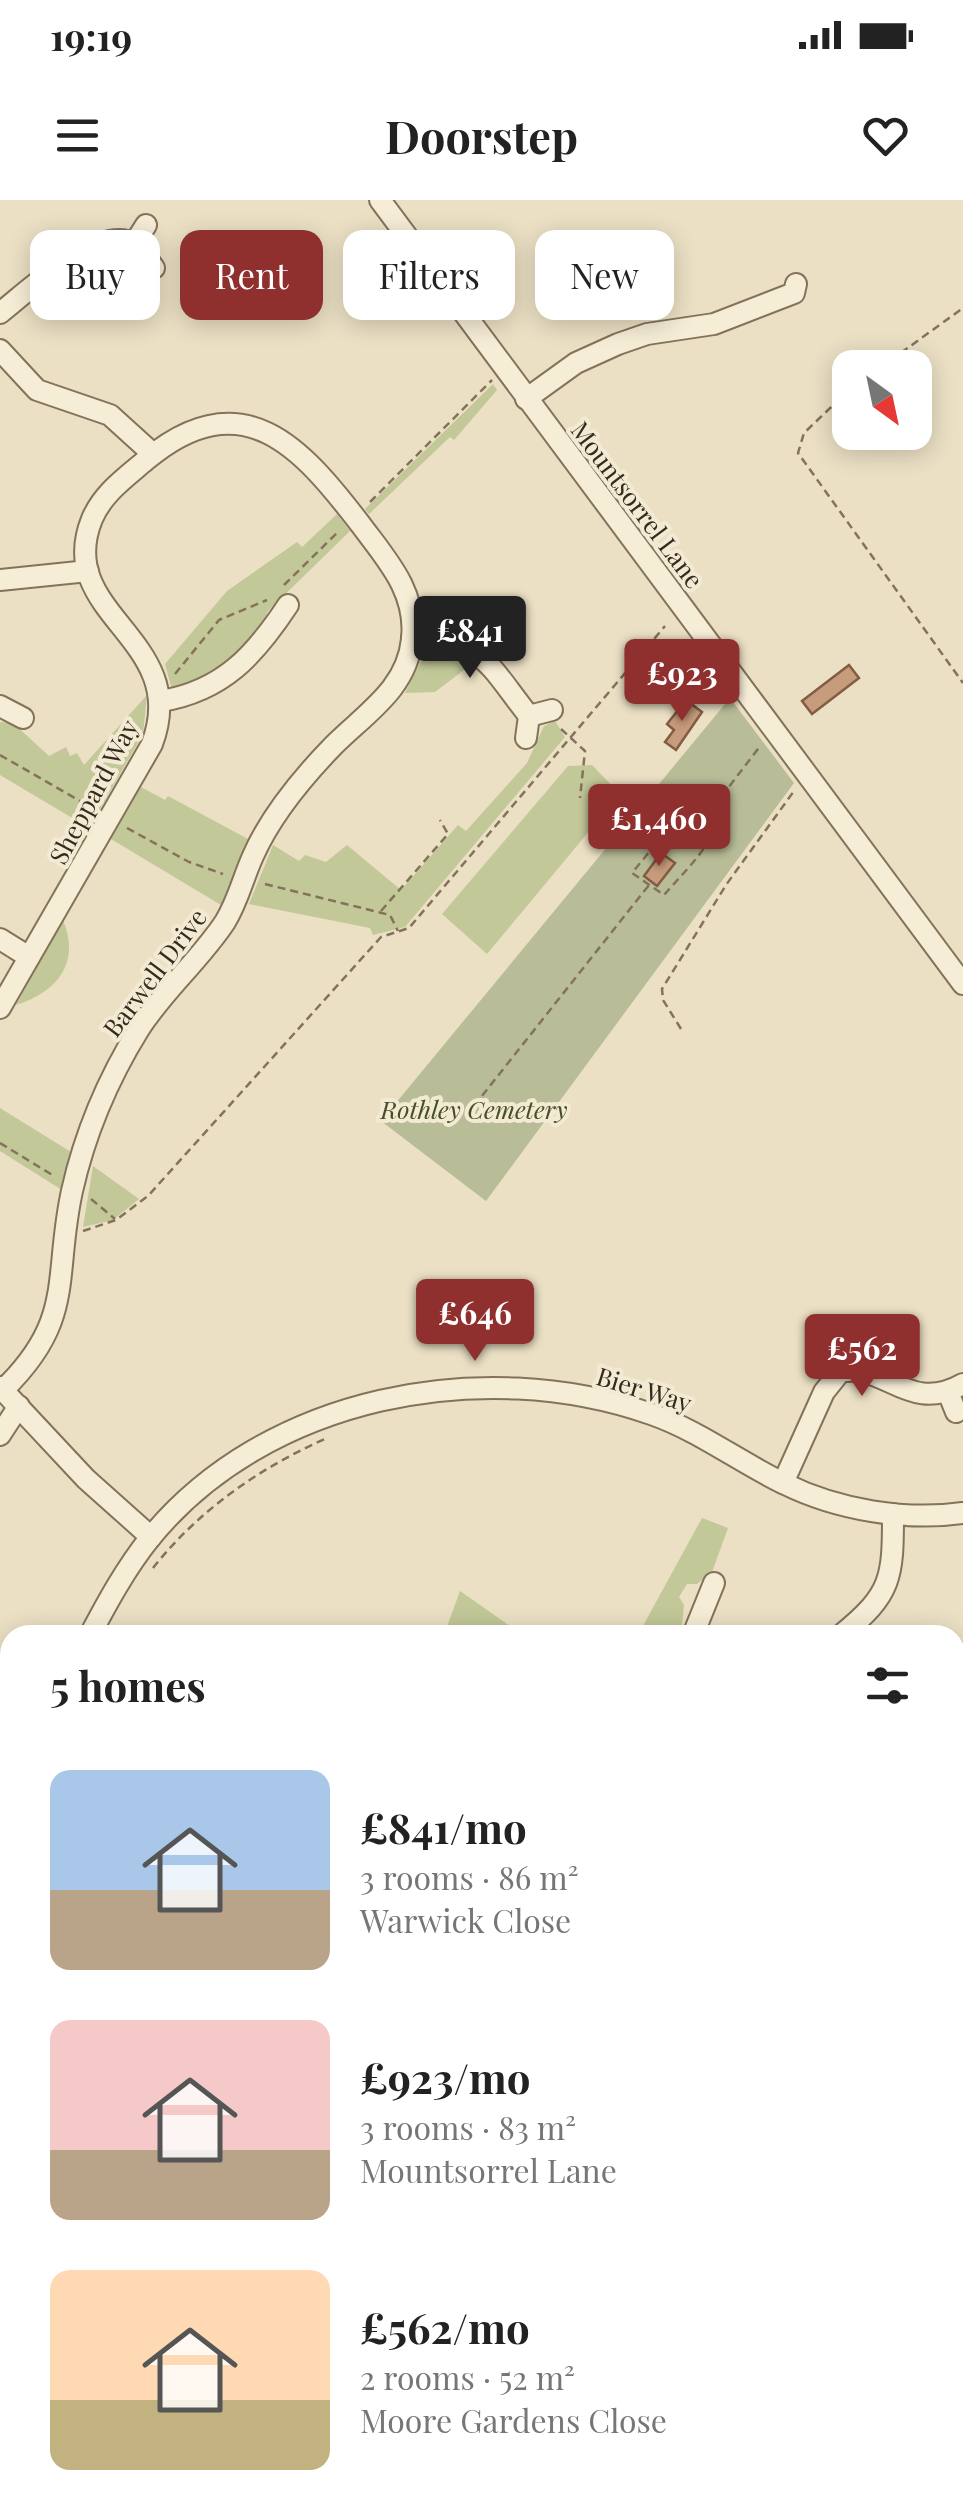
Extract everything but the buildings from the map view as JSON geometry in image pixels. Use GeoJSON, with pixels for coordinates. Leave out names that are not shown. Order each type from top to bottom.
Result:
{"type":"FeatureCollection","features":[{"type":"Feature","properties":{"kind":"street","name":"Mountsorrel Lane"},"geometry":{"type":"LineString","coordinates":[[380,200],[963,984]]}},
{"type":"Feature","properties":{"kind":"street"},"geometry":{"type":"LineString","coordinates":[[142,230],[146,224]]}},
{"type":"Feature","properties":{"kind":"street"},"geometry":{"type":"LineString","coordinates":[[0,313],[30,291]]}},
{"type":"Feature","properties":{"kind":"street"},"geometry":{"type":"LineString","coordinates":[[526,399],[576,363],[618,344],[647,334],[714,324],[798,295]]}},
{"type":"Feature","properties":{"kind":"street"},"geometry":{"type":"LineString","coordinates":[[0,350],[36,390],[110,415],[153,454]]}},
{"type":"Feature","properties":{"kind":"street"},"geometry":{"type":"LineString","coordinates":[[281,596],[261,646],[236,672],[202,691],[160,692],[98,596],[88,571],[86,544],[100,503],[153,454],[204,429],[232,426],[259,430],[284,440],[310,460],[402,583],[412,638],[449,640],[477,652],[528,716],[526,738]]}},
{"type":"Feature","properties":{"kind":"street"},"geometry":{"type":"LineString","coordinates":[[0,580],[59,577],[88,571]]}},
{"type":"Feature","properties":{"kind":"street","name":"Barwell Drive"},"geometry":{"type":"LineString","coordinates":[[2,1389],[24,1370],[50,1326],[62,1292],[66,1231],[80,1155],[110,1080],[141,1026],[221,928],[260,840],[293,792],[391,692],[409,658],[412,638]]}},
{"type":"Feature","properties":{"kind":"street","name":"Sheppard Way"},"geometry":{"type":"LineString","coordinates":[[0,1008],[152,744],[160,692]]}},
{"type":"Feature","properties":{"kind":"street"},"geometry":{"type":"LineString","coordinates":[[0,706],[22,718]]}},
{"type":"Feature","properties":{"kind":"street"},"geometry":{"type":"LineString","coordinates":[[528,716],[552,710]]}},
{"type":"Feature","properties":{"kind":"street"},"geometry":{"type":"LineString","coordinates":[[0,939],[29,957]]}},
{"type":"Feature","properties":{"kind":"street"},"geometry":{"type":"LineString","coordinates":[[783,1484],[824,1392],[840,1372],[859,1370],[907,1392],[956,1396]]}},
{"type":"Feature","properties":{"kind":"street"},"geometry":{"type":"LineString","coordinates":[[2,1389],[86,1479],[151,1537]]}},
{"type":"Feature","properties":{"kind":"street","name":"Bier Way"},"geometry":{"type":"LineString","coordinates":[[95,1625],[116,1586],[151,1537],[216,1478],[297,1428],[393,1398],[442,1390],[549,1391],[606,1401],[694,1432],[783,1484],[813,1496],[893,1514],[963,1514]]}},
{"type":"Feature","properties":{"kind":"street"},"geometry":{"type":"LineString","coordinates":[[0,1435],[18,1406]]}},
{"type":"Feature","properties":{"kind":"street"},"geometry":{"type":"LineString","coordinates":[[854,1625],[866,1617],[890,1583],[893,1514]]}},
{"type":"Feature","properties":{"kind":"street"},"geometry":{"type":"LineString","coordinates":[[696,1625],[704,1593]]}},
{"type":"Feature","properties":{"kind":"path"},"geometry":{"type":"LineString","coordinates":[[905,350],[963,308]]}},
{"type":"Feature","properties":{"kind":"path"},"geometry":{"type":"LineString","coordinates":[[160,692],[219,620],[281,596],[354,516],[434,443],[503,368]]}},
{"type":"Feature","properties":{"kind":"path"},"geometry":{"type":"LineString","coordinates":[[832,407],[804,433],[798,453],[963,683]]}},
{"type":"Feature","properties":{"kind":"path"},"geometry":{"type":"LineString","coordinates":[[66,1231],[103,1226],[132,1210],[381,937],[400,934],[665,626]]}},
{"type":"Feature","properties":{"kind":"path"},"geometry":{"type":"LineString","coordinates":[[718,801],[720,813],[712,837],[664,895],[632,872],[682,812],[718,801],[775,731]]}},
{"type":"Feature","properties":{"kind":"path"},"geometry":{"type":"LineString","coordinates":[[570,738],[586,757],[580,798]]}},
{"type":"Feature","properties":{"kind":"path"},"geometry":{"type":"LineString","coordinates":[[0,755],[189,862],[245,880],[390,915],[400,934]]}},
{"type":"Feature","properties":{"kind":"path"},"geometry":{"type":"LineString","coordinates":[[681,1029],[663,1000],[662,990],[726,885],[807,774]]}},
{"type":"Feature","properties":{"kind":"path"},"geometry":{"type":"LineString","coordinates":[[380,912],[448,834],[440,820]]}},
{"type":"Feature","properties":{"kind":"path"},"geometry":{"type":"LineString","coordinates":[[474,1106],[649,885]]}},
{"type":"Feature","properties":{"kind":"path"},"geometry":{"type":"LineString","coordinates":[[149,1573],[185,1533],[252,1478],[335,1435]]}},
{"type":"Feature","properties":{"kind":"green space"},"geometry":{"type":"Polygon","coordinates":[[[493,384],[497,390],[454,440],[450,437],[369,514],[365,509],[493,384]]]}},
{"type":"Feature","properties":{"kind":"green space"},"geometry":{"type":"Polygon","coordinates":[[[337,514],[350,531],[268,611],[255,640],[218,674],[172,690],[165,664],[227,591],[297,542],[302,547],[337,514]]]}},
{"type":"Feature","properties":{"kind":"green space"},"geometry":{"type":"Polygon","coordinates":[[[426,651],[449,652],[473,663],[435,692],[405,693],[426,651]]]}},
{"type":"Feature","properties":{"kind":"green space"},"geometry":{"type":"Polygon","coordinates":[[[147,695],[143,734],[89,828],[0,775],[0,722],[13,723],[49,756],[66,747],[70,756],[77,753],[84,765],[147,695]]]}},
{"type":"Feature","properties":{"kind":"green space","name":"Rothley Cemetery"},"geometry":{"type":"Polygon","coordinates":[[[730,698],[794,783],[486,1201],[381,1121],[730,698]]]}},
{"type":"Feature","properties":{"kind":"green space"},"geometry":{"type":"Polygon","coordinates":[[[555,721],[565,737],[405,927],[373,935],[370,928],[249,904],[273,845],[299,861],[305,855],[326,862],[347,845],[401,890],[458,825],[466,831],[527,763],[544,726],[555,721]]]}},
{"type":"Feature","properties":{"kind":"green space"},"geometry":{"type":"Polygon","coordinates":[[[592,765],[620,794],[487,954],[442,914],[568,766],[592,765]]]}},
{"type":"Feature","properties":{"kind":"green space"},"geometry":{"type":"Polygon","coordinates":[[[141,787],[165,800],[168,796],[248,839],[221,905],[111,839],[141,787]]]}},
{"type":"Feature","properties":{"kind":"green space"},"geometry":{"type":"Polygon","coordinates":[[[63,920],[69,950],[62,974],[43,992],[16,1005],[63,920]]]}},
{"type":"Feature","properties":{"kind":"green space"},"geometry":{"type":"Polygon","coordinates":[[[0,1108],[71,1152],[62,1190],[0,1151],[0,1108]]]}},
{"type":"Feature","properties":{"kind":"green space"},"geometry":{"type":"Polygon","coordinates":[[[93,1166],[139,1199],[113,1220],[83,1227],[93,1166]]]}},
{"type":"Feature","properties":{"kind":"green space"},"geometry":{"type":"Polygon","coordinates":[[[702,1518],[728,1528],[712,1572],[697,1584],[687,1584],[679,1597],[684,1605],[682,1625],[643,1625],[702,1518]]]}},
{"type":"Feature","properties":{"kind":"green space"},"geometry":{"type":"Polygon","coordinates":[[[460,1591],[509,1625],[448,1625],[460,1591]]]}}]}
